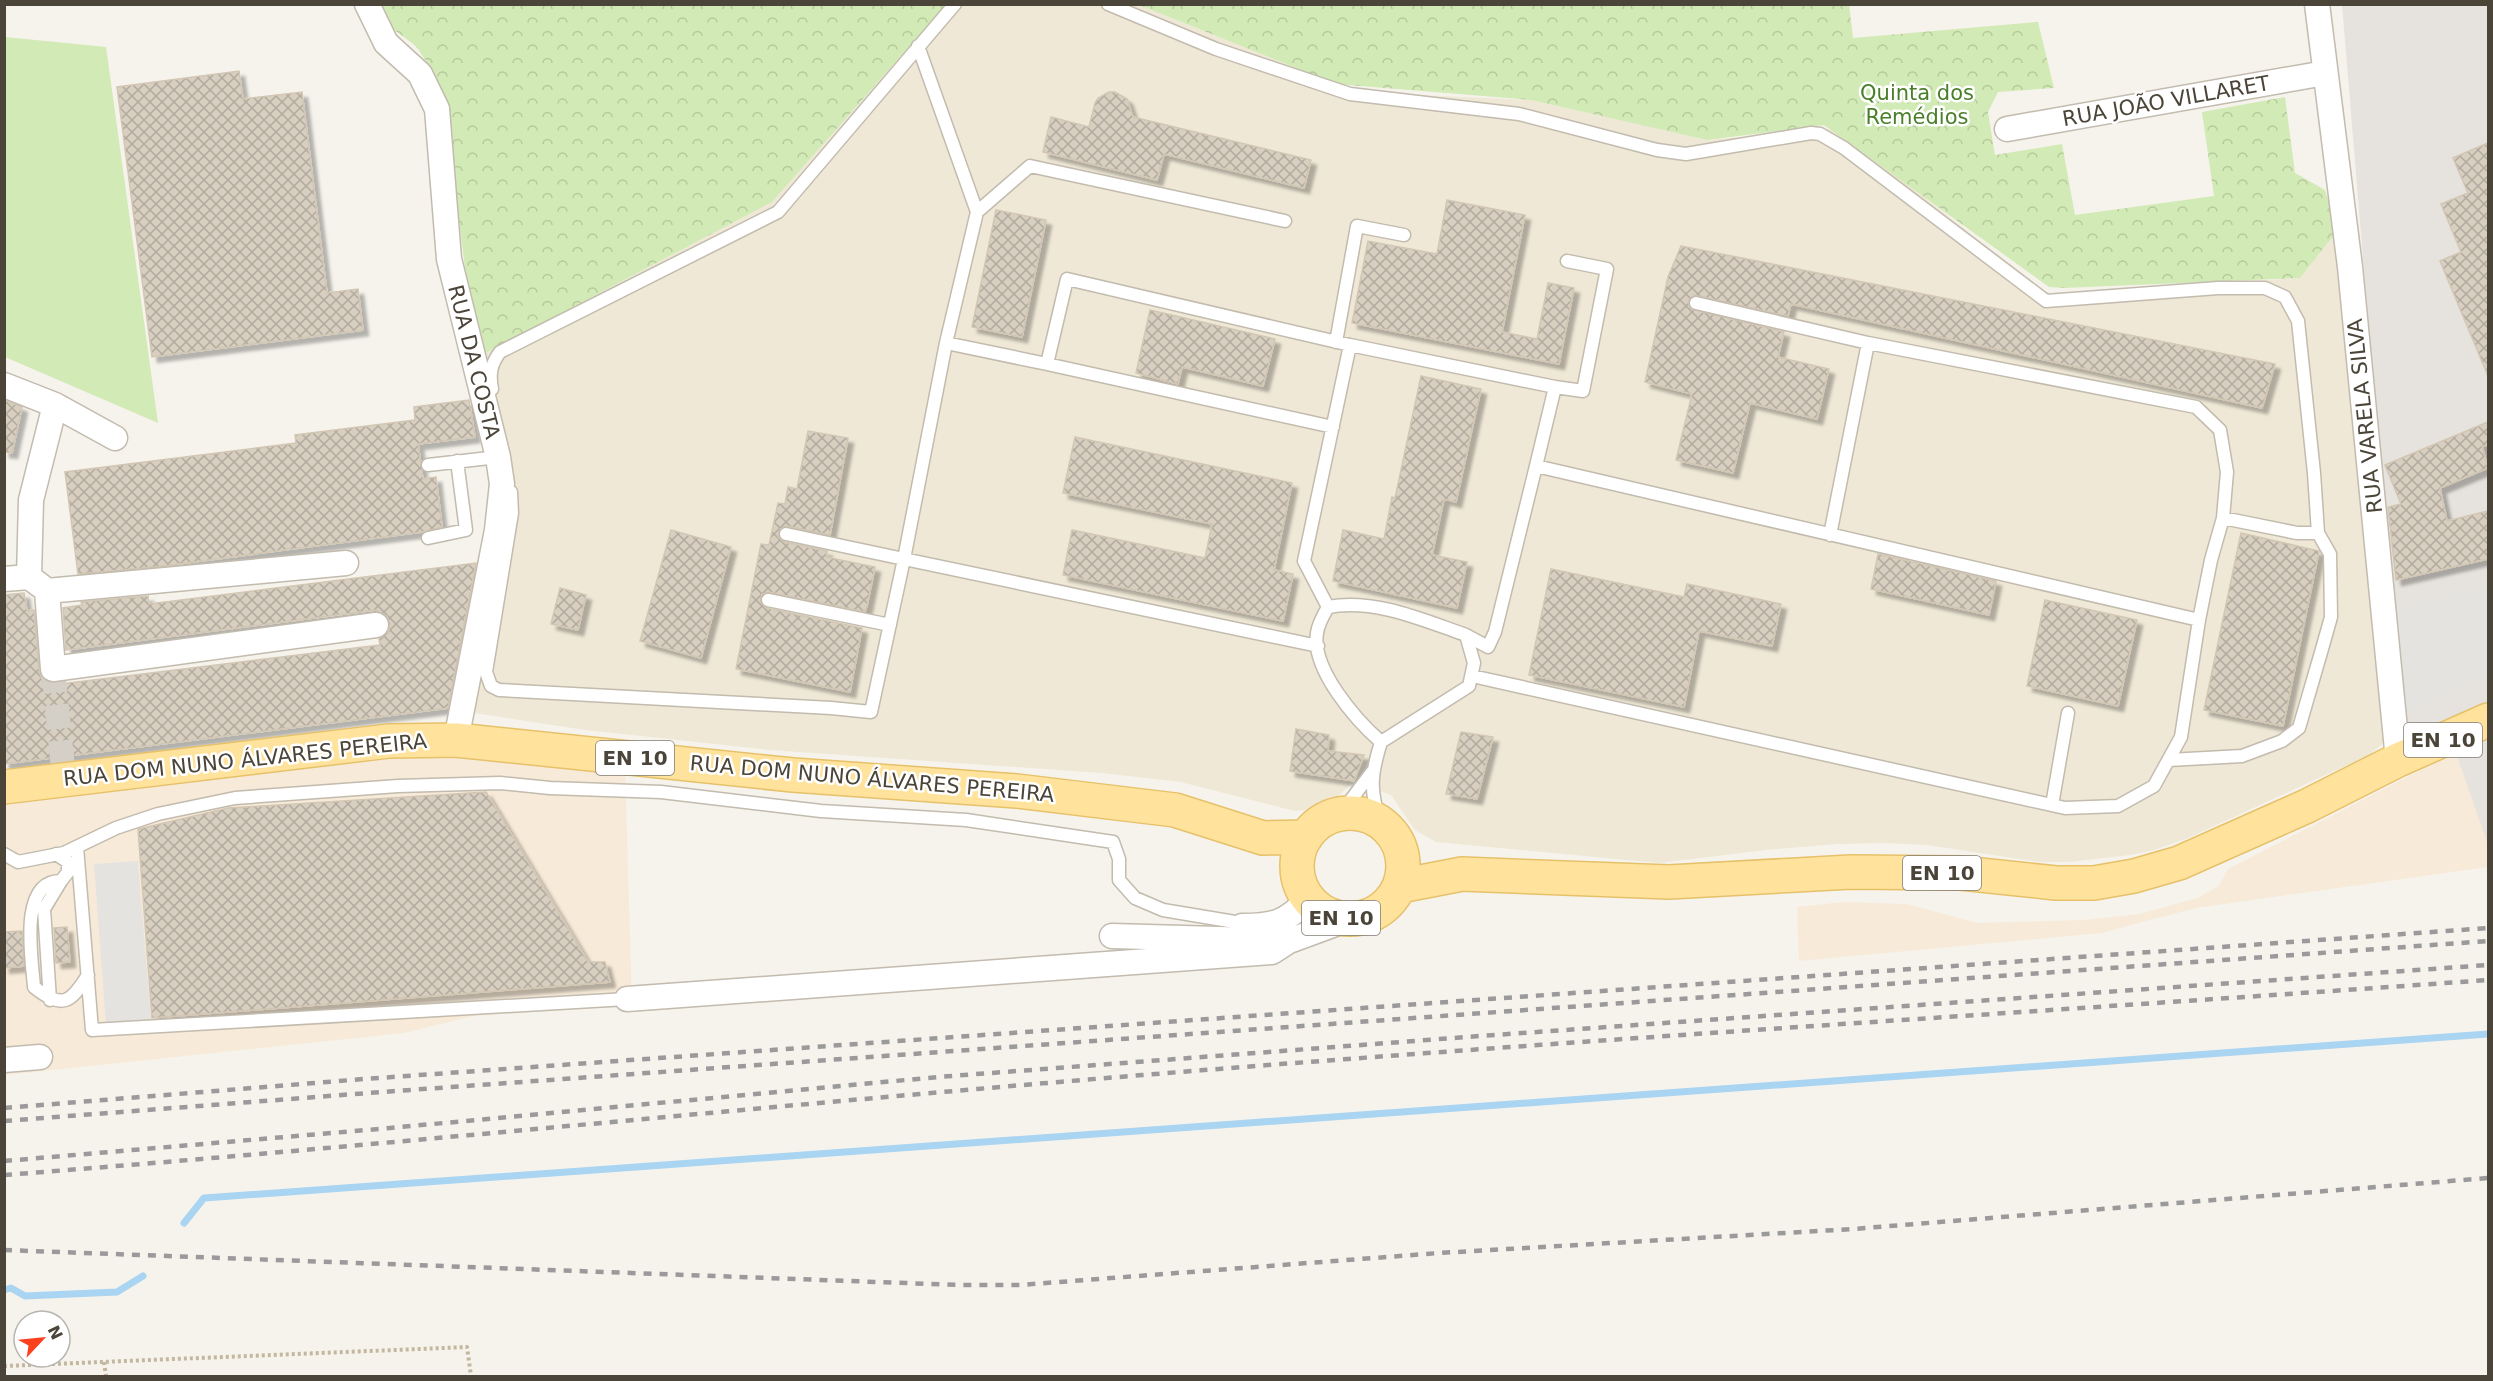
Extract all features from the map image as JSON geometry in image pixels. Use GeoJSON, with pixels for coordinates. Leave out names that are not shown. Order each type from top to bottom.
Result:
{"type":"FeatureCollection","features":[{"type":"Feature","properties":{"kind":"main road","name":"EN 10"},"geometry":{"type":"LineString","coordinates":[[1400,886],[1462,874],[1669,882],[1862,872],[1961,873],[2056,883],[2094,883],[2134,876],[2179,863],[2307,806],[2397,760],[2488,720]]}},
{"type":"Feature","properties":{"kind":"main road","name":"RUA DOM NUNO ÁLVARES PEREIRA"},"geometry":{"type":"LineString","coordinates":[[4,787],[389,741],[456,740],[793,775],[1028,792],[1175,810],[1263,838],[1309,841]]}},
{"type":"Feature","properties":{"kind":"main road","name":"EN 10"},"geometry":{"type":"LineString","coordinates":[[1390,835],[1404,866],[1400,886],[1392,900],[1379,911],[1363,918],[1346,920],[1325,913],[1308,899],[1300,884],[1309,841],[1343,813],[1363,814],[1390,835],[1462,874]]}},
{"type":"Feature","properties":{"kind":"street","name":"RUA DA COSTA"},"geometry":{"type":"LineString","coordinates":[[367,4],[386,43],[420,74],[437,109],[449,260],[498,457],[502,484],[496,530],[456,740]]}},
{"type":"Feature","properties":{"kind":"street","name":"RUA VARELA SILVA"},"geometry":{"type":"LineString","coordinates":[[2317,4],[2350,267],[2397,760]]}},
{"type":"Feature","properties":{"kind":"street","name":"RUA JOÃO VILLARET"},"geometry":{"type":"LineString","coordinates":[[2007,129],[2325,73]]}},
{"type":"Feature","properties":{"kind":"street"},"geometry":{"type":"LineString","coordinates":[[4,385],[55,405],[115,438]]}},
{"type":"Feature","properties":{"kind":"street"},"geometry":{"type":"LineString","coordinates":[[55,405],[30,500],[38,584],[53,669],[376,625]]}},
{"type":"Feature","properties":{"kind":"street"},"geometry":{"type":"LineString","coordinates":[[4,579],[38,584],[346,563]]}},
{"type":"Feature","properties":{"kind":"street"},"geometry":{"type":"LineString","coordinates":[[1289,941],[1111,931],[1277,924],[1296,913],[1308,899]]}},
{"type":"Feature","properties":{"kind":"street"},"geometry":{"type":"LineString","coordinates":[[627,999],[1272,952],[1289,941],[1346,920]]}},
{"type":"Feature","properties":{"kind":"street"},"geometry":{"type":"LineString","coordinates":[[4,1060],[40,1057]]}},
{"type":"Feature","properties":{"kind":"lane"},"geometry":{"type":"LineString","coordinates":[[918,46],[977,212],[946,343],[904,559],[871,712],[500,690],[491,686],[486,672],[512,513],[510,479],[489,378],[492,362],[500,352],[778,212],[918,46],[954,4]]}},
{"type":"Feature","properties":{"kind":"lane"},"geometry":{"type":"LineString","coordinates":[[1108,4],[1216,49],[1350,94],[1519,114],[1657,150],[1686,154],[1811,133],[1820,134],[1844,148],[2046,301],[2218,288],[2265,288],[2285,297],[2298,321],[2318,533],[2330,554],[2331,617],[2299,728],[2282,741],[2242,756],[2169,760]]}},
{"type":"Feature","properties":{"kind":"lane"},"geometry":{"type":"LineString","coordinates":[[977,212],[1030,166],[1286,221]]}},
{"type":"Feature","properties":{"kind":"lane"},"geometry":{"type":"LineString","coordinates":[[1336,342],[1358,226],[1404,235]]}},
{"type":"Feature","properties":{"kind":"lane"},"geometry":{"type":"LineString","coordinates":[[1047,364],[1067,279],[1336,342],[1583,391],[1607,269],[1567,261]]}},
{"type":"Feature","properties":{"kind":"lane"},"geometry":{"type":"LineString","coordinates":[[1472,676],[2065,808],[2118,806],[2154,786],[2181,737],[2199,620],[2211,560],[2223,518],[2227,472],[2220,430],[2196,407],[1868,343],[1696,303]]}},
{"type":"Feature","properties":{"kind":"lane"},"geometry":{"type":"LineString","coordinates":[[946,343],[1333,427]]}},
{"type":"Feature","properties":{"kind":"lane"},"geometry":{"type":"LineString","coordinates":[[1830,535],[1868,343]]}},
{"type":"Feature","properties":{"kind":"lane"},"geometry":{"type":"LineString","coordinates":[[1328,607],[1304,561],[1350,345]]}},
{"type":"Feature","properties":{"kind":"lane"},"geometry":{"type":"LineString","coordinates":[[1328,607],[1349,603],[1388,610],[1466,636],[1488,647],[1495,632],[1555,387]]}},
{"type":"Feature","properties":{"kind":"lane"},"geometry":{"type":"LineString","coordinates":[[428,465],[498,457]]}},
{"type":"Feature","properties":{"kind":"lane"},"geometry":{"type":"LineString","coordinates":[[428,538],[466,530],[457,461]]}},
{"type":"Feature","properties":{"kind":"lane"},"geometry":{"type":"LineString","coordinates":[[1536,466],[2199,620]]}},
{"type":"Feature","properties":{"kind":"lane"},"geometry":{"type":"LineString","coordinates":[[2223,518],[2297,533],[2318,533]]}},
{"type":"Feature","properties":{"kind":"lane"},"geometry":{"type":"LineString","coordinates":[[786,534],[1318,646]]}},
{"type":"Feature","properties":{"kind":"lane"},"geometry":{"type":"LineString","coordinates":[[768,600],[890,625]]}},
{"type":"Feature","properties":{"kind":"lane"},"geometry":{"type":"LineString","coordinates":[[1328,607],[1317,633],[1320,665],[1361,724],[1381,742]]}},
{"type":"Feature","properties":{"kind":"lane"},"geometry":{"type":"LineString","coordinates":[[1390,835],[1373,801],[1372,772],[1381,742],[1469,686],[1474,663],[1466,636]]}},
{"type":"Feature","properties":{"kind":"lane"},"geometry":{"type":"LineString","coordinates":[[2052,805],[2068,713]]}},
{"type":"Feature","properties":{"kind":"lane"},"geometry":{"type":"LineString","coordinates":[[1309,841],[1347,805],[1372,772]]}},
{"type":"Feature","properties":{"kind":"lane"},"geometry":{"type":"LineString","coordinates":[[4,854],[18,862],[56,854],[77,847],[116,828],[158,814],[235,798],[398,786],[500,783],[550,788],[661,792],[821,811],[966,820],[1113,842],[1119,858],[1119,880],[1135,898],[1163,910],[1257,926]]}},
{"type":"Feature","properties":{"kind":"lane"},"geometry":{"type":"LineString","coordinates":[[77,847],[92,1030],[627,999]]}},
{"type":"Feature","properties":{"kind":"lane"},"geometry":{"type":"LineString","coordinates":[[56,854],[68,862],[68,872],[61,881],[52,881],[42,888],[29,917],[34,987],[51,1000],[67,1000],[76,994],[88,975]]}},
{"type":"Feature","properties":{"kind":"path"},"geometry":{"type":"LineString","coordinates":[[4,1366],[467,1347],[471,1377]]}},
{"type":"Feature","properties":{"kind":"path"},"geometry":{"type":"LineString","coordinates":[[104,1362],[106,1377]]}},
{"type":"Feature","properties":{"kind":"shaded area"},"geometry":{"type":"Polygon","coordinates":[[[946,5],[1139,5],[1336,84],[1394,94],[1531,100],[1707,140],[1828,129],[1846,137],[2045,291],[2054,295],[2300,278],[2338,230],[2385,742],[2369,755],[2188,838],[2131,855],[2069,862],[2039,862],[1927,845],[1884,843],[1766,850],[1659,863],[1436,842],[1415,830],[1391,795],[1354,781],[1335,799],[1308,810],[1295,811],[1181,782],[1102,773],[770,750],[585,730],[468,712],[501,545],[482,355],[772,202],[946,5]]]}},
{"type":"Feature","properties":{"kind":"shaded area"},"geometry":{"type":"Polygon","coordinates":[[[2342,5],[2488,5],[2488,845],[2456,753],[2402,728],[2342,5]]]}},
{"type":"Feature","properties":{"kind":"shaded area"},"geometry":{"type":"Polygon","coordinates":[[[2488,585],[2488,677],[2403,713],[2391,607],[2488,585]]]}},
{"type":"Feature","properties":{"kind":"shaded area"},"geometry":{"type":"Polygon","coordinates":[[[417,749],[625,767],[632,1005],[473,1016],[404,1033],[5,1075],[4,800],[417,749]]]}},
{"type":"Feature","properties":{"kind":"shaded area"},"geometry":{"type":"Polygon","coordinates":[[[2456,752],[2488,845],[2488,867],[2196,908],[2101,933],[1799,961],[1797,907],[1844,902],[1907,904],[1978,923],[2084,920],[2140,914],[2197,898],[2219,886],[2228,869],[2456,752]]]}},
{"type":"Feature","properties":{"kind":"shaded area"},"geometry":{"type":"Polygon","coordinates":[[[138,861],[151,1020],[106,1025],[94,864],[138,861]]]}},
{"type":"Feature","properties":{"kind":"green space","name":"Quinta dos Remédios"},"geometry":{"type":"Polygon","coordinates":[[[1849,4],[1853,38],[2038,22],[2054,88],[1998,92],[1988,112],[1995,155],[2062,144],[2075,215],[2214,196],[2202,112],[2285,97],[2295,173],[2325,190],[2338,230],[2300,278],[2049,287],[1824,125],[1707,140],[1531,100],[1336,84],[1139,5],[1849,4]]]}},
{"type":"Feature","properties":{"kind":"green space"},"geometry":{"type":"Polygon","coordinates":[[[377,5],[946,5],[772,202],[482,355],[467,285],[456,195],[452,128],[435,75],[416,46],[386,24],[377,5]]]}},
{"type":"Feature","properties":{"kind":"green space"},"geometry":{"type":"Polygon","coordinates":[[[5,37],[106,47],[158,423],[5,357],[5,37]]]}},
{"type":"Feature","properties":{"kind":"building"},"geometry":{"type":"Polygon","coordinates":[[[239,71],[243,99],[302,92],[327,293],[358,289],[363,330],[152,357],[117,87],[239,71]]]}},
{"type":"Feature","properties":{"kind":"building"},"geometry":{"type":"Polygon","coordinates":[[[1109,92],[1115,92],[1127,99],[1133,117],[1311,160],[1304,188],[1164,154],[1157,180],[1043,152],[1051,117],[1089,127],[1095,103],[1098,98],[1109,92]]]}},
{"type":"Feature","properties":{"kind":"building"},"geometry":{"type":"Polygon","coordinates":[[[2488,143],[2488,376],[2440,261],[2461,252],[2441,204],[2468,193],[2453,158],[2488,143]]]}},
{"type":"Feature","properties":{"kind":"building"},"geometry":{"type":"Polygon","coordinates":[[[1447,200],[1525,215],[1502,332],[1537,339],[1548,283],[1574,288],[1559,364],[1352,323],[1368,241],[1437,254],[1447,200]]]}},
{"type":"Feature","properties":{"kind":"building"},"geometry":{"type":"Polygon","coordinates":[[[996,210],[1046,220],[1022,337],[972,327],[996,210]]]}},
{"type":"Feature","properties":{"kind":"building"},"geometry":{"type":"Polygon","coordinates":[[[1681,246],[2275,364],[2262,408],[1791,304],[1788,316],[1694,295],[1688,302],[1691,309],[1784,332],[1778,357],[1829,369],[1817,419],[1750,403],[1733,473],[1676,460],[1692,394],[1645,382],[1668,277],[1681,246]]]}},
{"type":"Feature","properties":{"kind":"building"},"geometry":{"type":"Polygon","coordinates":[[[1150,310],[1275,339],[1263,386],[1182,367],[1178,384],[1136,373],[1150,310]]]}},
{"type":"Feature","properties":{"kind":"building"},"geometry":{"type":"Polygon","coordinates":[[[1421,376],[1481,389],[1456,502],[1444,499],[1432,555],[1467,562],[1457,608],[1333,581],[1343,530],[1384,539],[1421,376]]]}},
{"type":"Feature","properties":{"kind":"building"},"geometry":{"type":"Polygon","coordinates":[[[4,400],[22,407],[12,453],[4,452],[4,400]]]}},
{"type":"Feature","properties":{"kind":"building"},"geometry":{"type":"Polygon","coordinates":[[[469,400],[475,437],[418,444],[423,479],[436,477],[442,527],[422,532],[155,567],[78,574],[65,472],[296,443],[295,435],[415,420],[414,407],[469,400]]]}},
{"type":"Feature","properties":{"kind":"building"},"geometry":{"type":"Polygon","coordinates":[[[2488,422],[2488,445],[2482,446],[2488,468],[2440,488],[2447,521],[2488,511],[2488,559],[2396,580],[2388,507],[2401,504],[2385,465],[2488,422]]]}},
{"type":"Feature","properties":{"kind":"building"},"geometry":{"type":"Polygon","coordinates":[[[808,431],[848,438],[830,535],[787,526],[780,529],[778,537],[784,542],[827,551],[826,557],[875,567],[867,606],[865,612],[769,592],[762,594],[760,602],[766,608],[862,628],[850,692],[736,669],[761,544],[769,545],[778,503],[785,504],[788,487],[797,489],[808,431]]]}},
{"type":"Feature","properties":{"kind":"building"},"geometry":{"type":"Polygon","coordinates":[[[1075,437],[1292,483],[1274,570],[1293,574],[1283,621],[1063,575],[1072,530],[1205,558],[1212,524],[1063,493],[1075,437]]]}},
{"type":"Feature","properties":{"kind":"building"},"geometry":{"type":"Polygon","coordinates":[[[671,530],[731,547],[701,658],[640,641],[671,530]]]}},
{"type":"Feature","properties":{"kind":"building"},"geometry":{"type":"Polygon","coordinates":[[[2241,533],[2319,551],[2283,726],[2204,710],[2241,533]]]}},
{"type":"Feature","properties":{"kind":"building"},"geometry":{"type":"Polygon","coordinates":[[[1878,554],[1996,581],[1989,615],[1871,589],[1878,554]]]}},
{"type":"Feature","properties":{"kind":"building"},"geometry":{"type":"Polygon","coordinates":[[[476,563],[448,708],[4,764],[4,595],[24,593],[27,611],[34,610],[39,670],[44,686],[380,645],[379,639],[389,631],[390,624],[387,616],[376,610],[66,650],[63,608],[82,605],[81,602],[148,596],[149,604],[476,563]]]}},
{"type":"Feature","properties":{"kind":"building"},"geometry":{"type":"Polygon","coordinates":[[[1551,569],[1684,597],[1687,584],[1781,604],[1772,646],[1699,631],[1684,707],[1529,675],[1551,569]]]}},
{"type":"Feature","properties":{"kind":"building"},"geometry":{"type":"Polygon","coordinates":[[[560,588],[586,595],[578,630],[551,624],[560,588]]]}},
{"type":"Feature","properties":{"kind":"building"},"geometry":{"type":"Polygon","coordinates":[[[2045,600],[2137,620],[2118,706],[2027,686],[2045,600]]]}},
{"type":"Feature","properties":{"kind":"building"},"geometry":{"type":"Polygon","coordinates":[[[1296,729],[1329,735],[1328,751],[1364,755],[1354,781],[1290,771],[1296,729]]]}},
{"type":"Feature","properties":{"kind":"building"},"geometry":{"type":"Polygon","coordinates":[[[1461,732],[1493,737],[1477,799],[1446,794],[1461,732]]]}},
{"type":"Feature","properties":{"kind":"building"},"geometry":{"type":"Polygon","coordinates":[[[486,792],[588,962],[605,962],[610,982],[152,1018],[138,829],[228,808],[486,792]]]}},
{"type":"Feature","properties":{"kind":"building"},"geometry":{"type":"Polygon","coordinates":[[[67,927],[70,962],[56,963],[54,928],[67,927]]]}},
{"type":"Feature","properties":{"kind":"building"},"geometry":{"type":"Polygon","coordinates":[[[22,931],[24,966],[4,968],[4,932],[22,931]]]}},
{"type":"Feature","properties":{"kind":"waterway"},"geometry":{"type":"LineString","coordinates":[[184,1223],[204,1198],[2488,1034]]}},
{"type":"Feature","properties":{"kind":"waterway"},"geometry":{"type":"LineString","coordinates":[[4,1290],[11,1288],[25,1296],[117,1292],[143,1276]]}},
{"type":"Feature","properties":{"kind":"tunnel"},"geometry":{"type":"LineString","coordinates":[[53,669],[64,778]]}},
{"type":"Feature","properties":{"kind":"railway"},"geometry":{"type":"LineString","coordinates":[[4,1108],[364,1079],[2488,928]]}},
{"type":"Feature","properties":{"kind":"railway"},"geometry":{"type":"LineString","coordinates":[[4,1121],[2488,941]]}},
{"type":"Feature","properties":{"kind":"railway"},"geometry":{"type":"LineString","coordinates":[[4,1161],[938,1077],[1480,1036],[2488,965]]}},
{"type":"Feature","properties":{"kind":"railway"},"geometry":{"type":"LineString","coordinates":[[4,1175],[1166,1073],[2488,980]]}},
{"type":"Feature","properties":{"kind":"railway"},"geometry":{"type":"LineString","coordinates":[[4,1250],[959,1285],[1020,1285],[1439,1253],[1853,1229],[2488,1178]]}}]}
